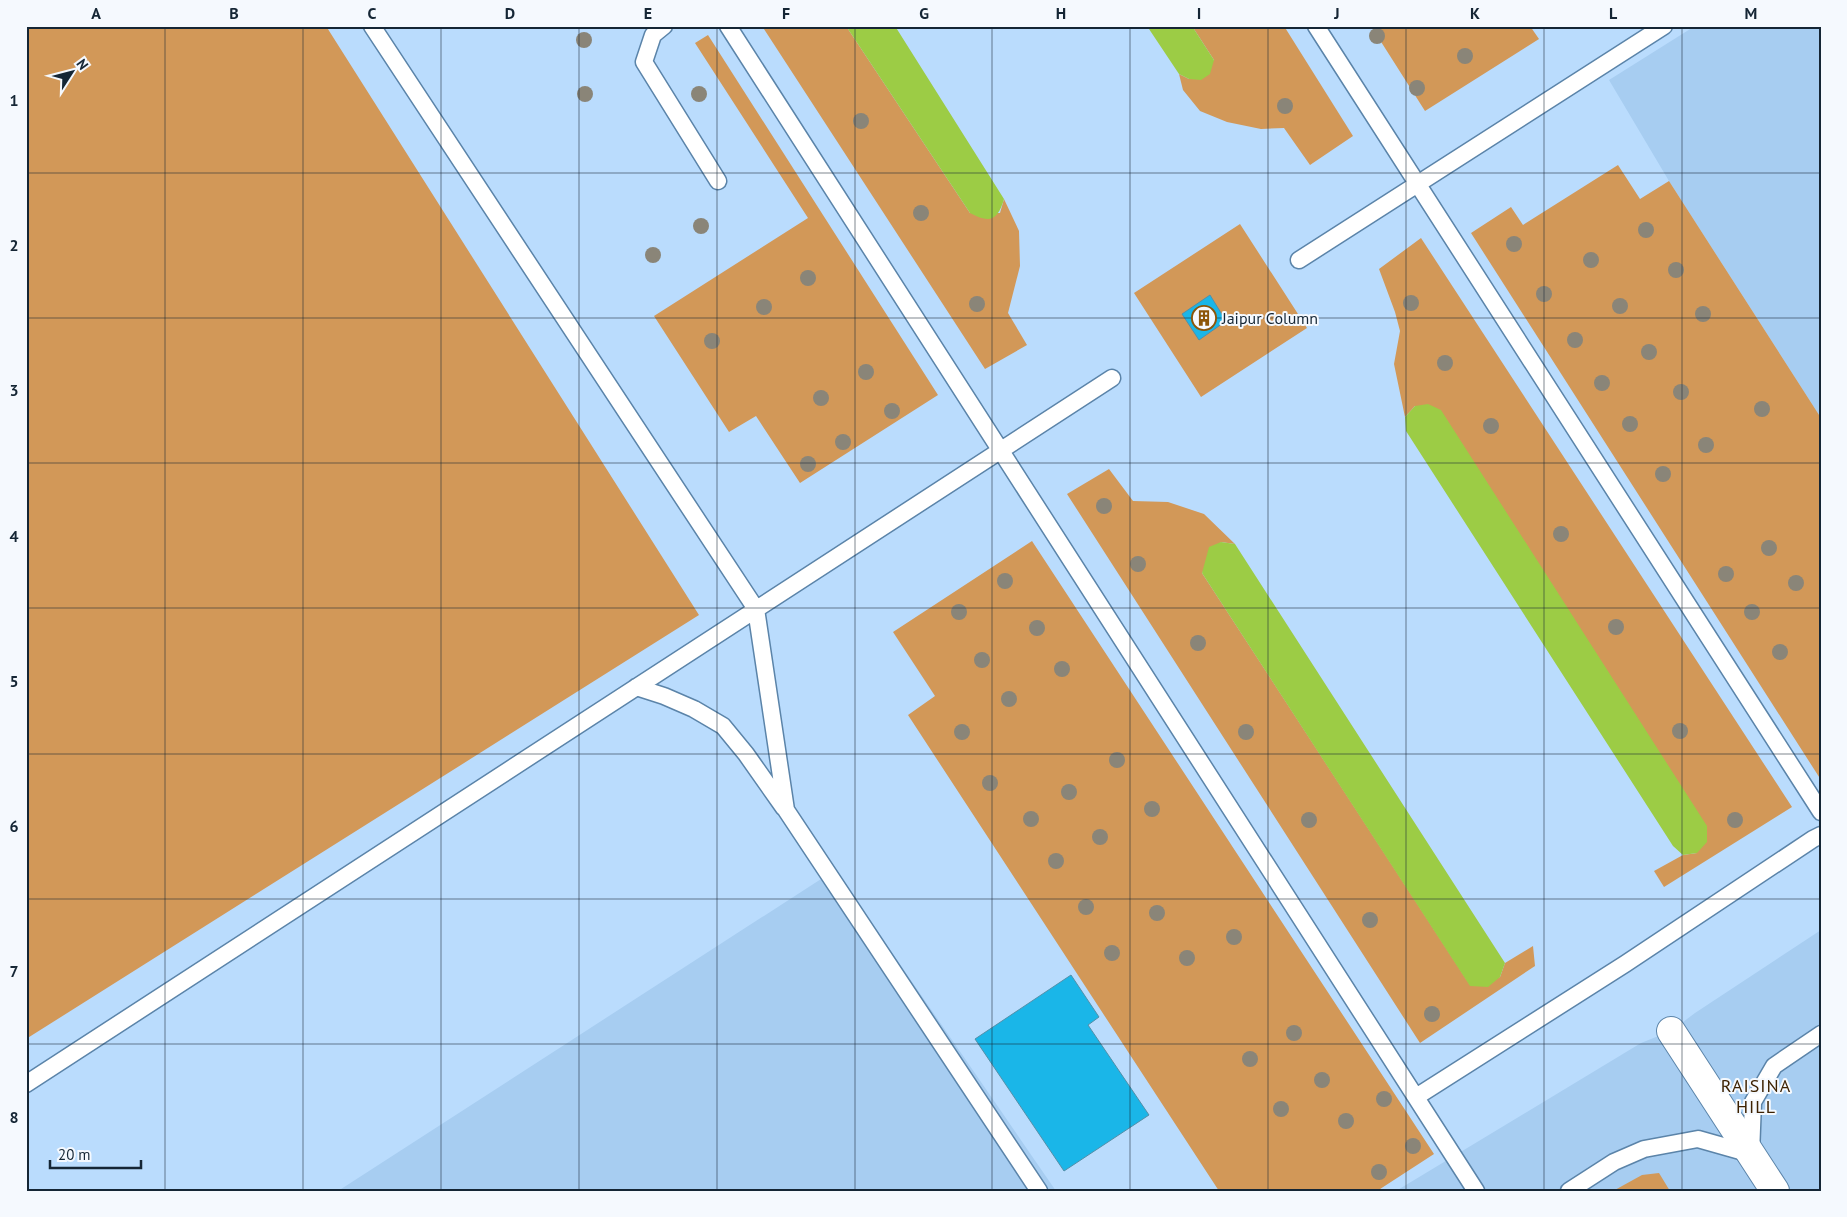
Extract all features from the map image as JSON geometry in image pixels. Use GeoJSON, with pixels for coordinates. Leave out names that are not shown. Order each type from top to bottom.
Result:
{"type":"FeatureCollection","features":[{"type":"Feature","properties":{"kind":"street"},"geometry":{"type":"LineString","coordinates":[[1672,1032],[1775,1191]]}},
{"type":"Feature","properties":{"kind":"lane"},"geometry":{"type":"LineString","coordinates":[[372,26],[756,609],[786,810]]}},
{"type":"Feature","properties":{"kind":"lane"},"geometry":{"type":"LineString","coordinates":[[664,26],[653,35],[644,62],[718,181]]}},
{"type":"Feature","properties":{"kind":"lane"},"geometry":{"type":"LineString","coordinates":[[728,26],[1476,1191]]}},
{"type":"Feature","properties":{"kind":"lane"},"geometry":{"type":"LineString","coordinates":[[1316,26],[1821,812]]}},
{"type":"Feature","properties":{"kind":"lane"},"geometry":{"type":"LineString","coordinates":[[1299,260],[1664,26]]}},
{"type":"Feature","properties":{"kind":"lane"},"geometry":{"type":"LineString","coordinates":[[26,1084],[1112,378]]}},
{"type":"Feature","properties":{"kind":"lane"},"geometry":{"type":"LineString","coordinates":[[636,687],[672,699],[723,726],[746,754],[786,810],[1039,1191]]}},
{"type":"Feature","properties":{"kind":"lane"},"geometry":{"type":"LineString","coordinates":[[1416,1097],[1625,964],[1821,835]]}},
{"type":"Feature","properties":{"kind":"lane"},"geometry":{"type":"LineString","coordinates":[[1569,1191],[1614,1162],[1644,1149],[1698,1139],[1751,1154],[1754,1102],[1774,1066],[1821,1034]]}},
{"type":"Feature","properties":{"kind":"shaded area"},"geometry":{"type":"Polygon","coordinates":[[[26,26],[326,26],[699,615],[26,1039],[26,26]]]}},
{"type":"Feature","properties":{"kind":"shaded area"},"geometry":{"type":"Polygon","coordinates":[[[762,26],[846,26],[970,213],[1000,213],[1004,199],[1019,231],[1020,266],[1008,313],[1027,345],[985,369],[762,26]]]}},
{"type":"Feature","properties":{"kind":"shaded area"},"geometry":{"type":"Polygon","coordinates":[[[846,26],[895,26],[1004,199],[996,216],[988,219],[970,213],[846,26]]]}},
{"type":"Feature","properties":{"kind":"shaded area"},"geometry":{"type":"Polygon","coordinates":[[[1147,26],[1192,26],[1214,60],[1210,74],[1201,80],[1189,79],[1179,74],[1147,26]]]}},
{"type":"Feature","properties":{"kind":"shaded area"},"geometry":{"type":"Polygon","coordinates":[[[1192,26],[1284,26],[1353,136],[1310,165],[1284,128],[1261,129],[1227,122],[1200,111],[1183,90],[1179,74],[1189,79],[1214,60],[1192,26]]]}},
{"type":"Feature","properties":{"kind":"shaded area"},"geometry":{"type":"Polygon","coordinates":[[[1371,26],[1530,26],[1539,39],[1425,111],[1371,26]]]}},
{"type":"Feature","properties":{"kind":"shaded area"},"geometry":{"type":"Polygon","coordinates":[[[1695,26],[1821,26],[1821,418],[1669,181],[1609,80],[1695,26]]]}},
{"type":"Feature","properties":{"kind":"shaded area"},"geometry":{"type":"Polygon","coordinates":[[[708,35],[938,395],[800,483],[756,416],[729,432],[654,316],[808,218],[695,43],[708,35]]]}},
{"type":"Feature","properties":{"kind":"shaded area"},"geometry":{"type":"Polygon","coordinates":[[[1618,165],[1640,199],[1669,181],[1821,418],[1821,780],[1471,233],[1511,207],[1523,225],[1618,165]]]}},
{"type":"Feature","properties":{"kind":"shaded area"},"geometry":{"type":"Polygon","coordinates":[[[1240,224],[1307,328],[1201,397],[1134,293],[1240,224]]]}},
{"type":"Feature","properties":{"kind":"shaded area"},"geometry":{"type":"Polygon","coordinates":[[[1421,238],[1792,807],[1664,887],[1654,871],[1683,855],[1697,853],[1415,406],[1405,417],[1394,364],[1400,331],[1379,269],[1421,238]]]}},
{"type":"Feature","properties":{"kind":"shaded area"},"geometry":{"type":"Polygon","coordinates":[[[1428,404],[1441,410],[1707,826],[1707,842],[1697,853],[1683,855],[1673,846],[1406,431],[1405,417],[1415,406],[1428,404]]]}},
{"type":"Feature","properties":{"kind":"shaded area"},"geometry":{"type":"Polygon","coordinates":[[[1109,469],[1133,501],[1168,502],[1204,514],[1235,544],[1221,542],[1202,573],[1470,985],[1500,977],[1505,963],[1533,946],[1535,966],[1420,1043],[1067,494],[1109,469]]]}},
{"type":"Feature","properties":{"kind":"shaded area"},"geometry":{"type":"Polygon","coordinates":[[[1032,541],[1434,1154],[1377,1191],[1219,1191],[908,715],[935,696],[893,632],[1032,541]]]}},
{"type":"Feature","properties":{"kind":"shaded area"},"geometry":{"type":"Polygon","coordinates":[[[1221,542],[1235,544],[1505,963],[1500,977],[1488,987],[1470,986],[1202,573],[1209,547],[1221,542]]]}},
{"type":"Feature","properties":{"kind":"shaded area"},"geometry":{"type":"Polygon","coordinates":[[[835,870],[1056,1191],[338,1191],[835,870]]]}},
{"type":"Feature","properties":{"kind":"shaded area"},"geometry":{"type":"Polygon","coordinates":[[[1821,930],[1821,1191],[1396,1191],[1641,1043],[1671,1031],[1695,1013],[1821,930]]]}},
{"type":"Feature","properties":{"kind":"shaded area"},"geometry":{"type":"Polygon","coordinates":[[[1659,1173],[1670,1191],[1613,1191],[1642,1175],[1659,1173]]]}},
{"type":"Feature","properties":{"kind":"building","name":"Jaipur Column"},"geometry":{"type":"Polygon","coordinates":[[[1210,295],[1226,321],[1199,340],[1182,314],[1210,295]]]}},
{"type":"Feature","properties":{"kind":"building"},"geometry":{"type":"Polygon","coordinates":[[[1071,975],[1099,1017],[1088,1025],[1149,1115],[1064,1171],[975,1039],[1071,975]]]}},
{"type":"Feature","properties":{"kind":"place","name":"Jaipur Column"},"geometry":{"type":"Point","coordinates":[1204,318]}},
{"type":"Feature","properties":{"kind":"district","name":"RAISINA HILL"},"geometry":{"type":"Point","coordinates":[1756,1096]}}]}
